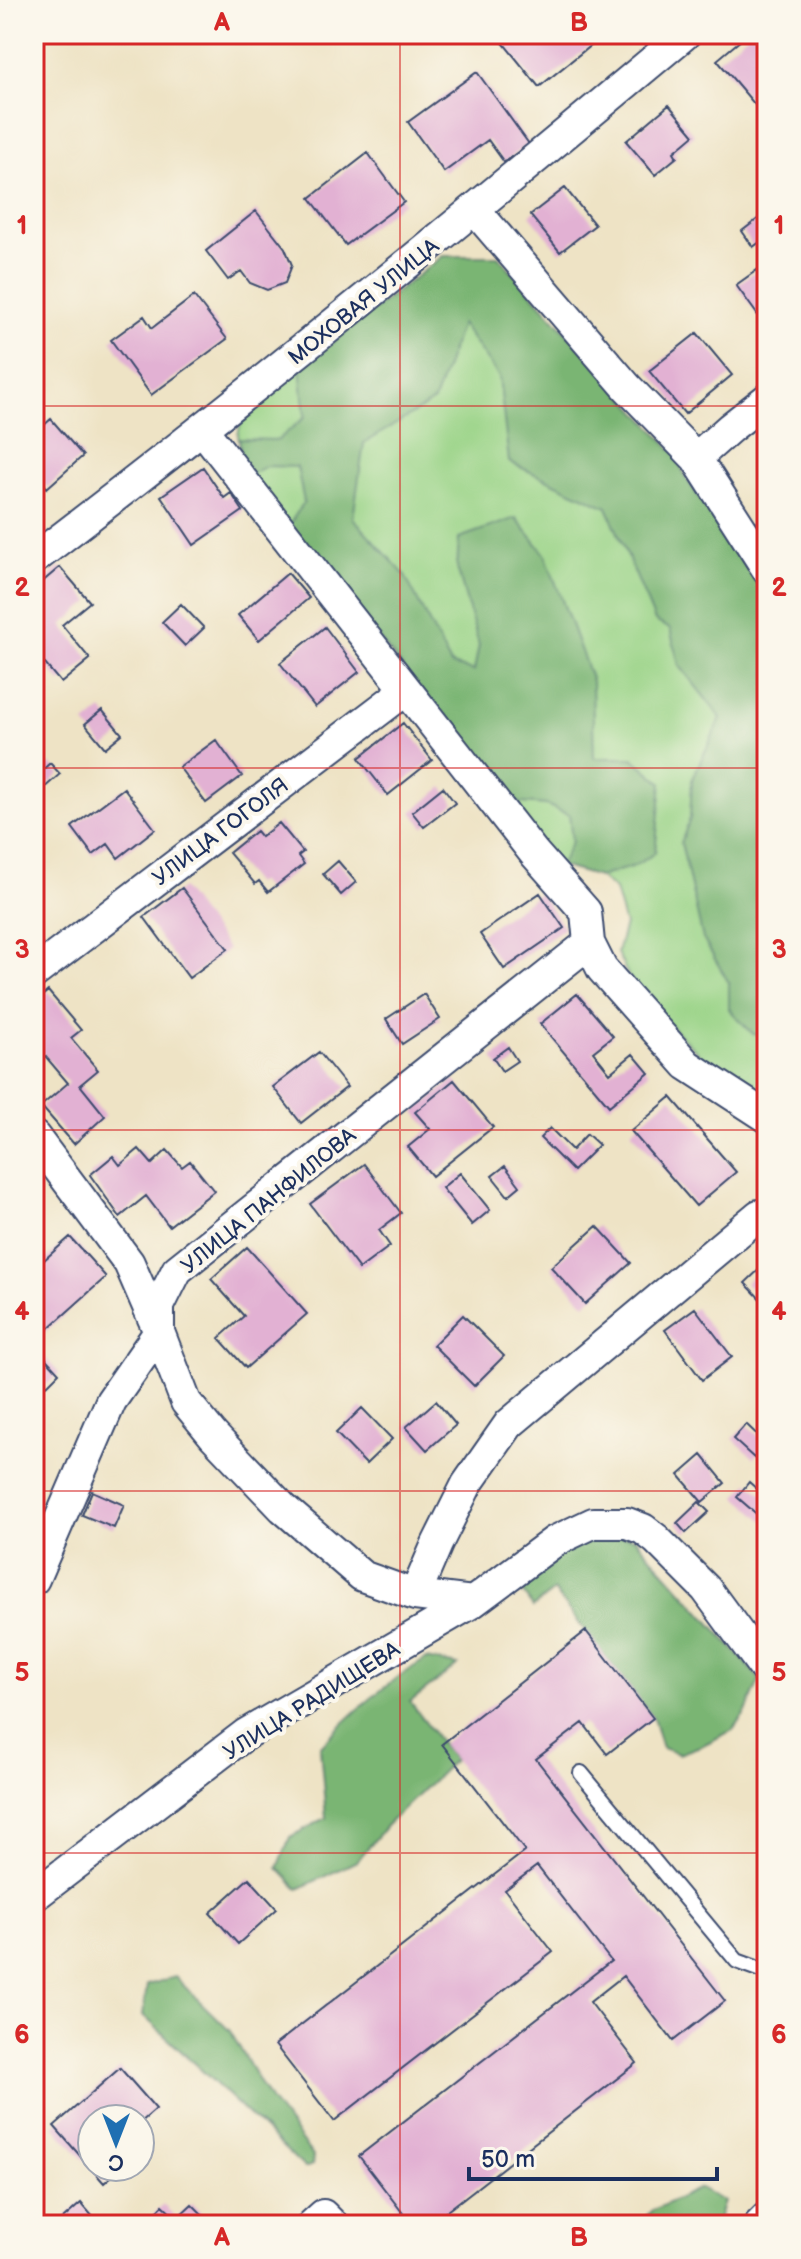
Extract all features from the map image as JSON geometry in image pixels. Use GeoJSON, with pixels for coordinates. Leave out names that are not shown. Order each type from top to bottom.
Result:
{"type":"FeatureCollection","features":[{"type":"Feature","properties":{"kind":"street","name":"МОХОВАЯ УЛИЦА"},"geometry":{"type":"LineString","coordinates":[[34,559],[203,430],[475,210],[685,34]]}},
{"type":"Feature","properties":{"kind":"street"},"geometry":{"type":"LineString","coordinates":[[475,210],[627,387],[696,458],[767,569]]}},
{"type":"Feature","properties":{"kind":"street"},"geometry":{"type":"LineString","coordinates":[[696,458],[767,399]]}},
{"type":"Feature","properties":{"kind":"street"},"geometry":{"type":"LineString","coordinates":[[203,430],[534,853],[586,912],[589,943],[602,969],[687,1065],[767,1117]]}},
{"type":"Feature","properties":{"kind":"street","name":"УЛИЦА ГОГОЛЯ"},"geometry":{"type":"LineString","coordinates":[[34,973],[406,690]]}},
{"type":"Feature","properties":{"kind":"street","name":"УЛИЦА ПАНФИЛОВА"},"geometry":{"type":"LineString","coordinates":[[34,1579],[111,1401],[159,1332],[159,1306],[177,1270],[589,943]]}},
{"type":"Feature","properties":{"kind":"street"},"geometry":{"type":"LineString","coordinates":[[34,1136],[129,1263],[186,1402],[283,1508],[362,1576],[415,1595],[473,1602]]}},
{"type":"Feature","properties":{"kind":"street"},"geometry":{"type":"LineString","coordinates":[[415,1595],[467,1484],[509,1424],[759,1215]]}},
{"type":"Feature","properties":{"kind":"street","name":"УЛИЦА РАДИЩЕВА"},"geometry":{"type":"LineString","coordinates":[[34,1896],[246,1734],[473,1602],[555,1541],[593,1523],[615,1522],[643,1529],[669,1550],[706,1589],[767,1672]]}},
{"type":"Feature","properties":{"kind":"street"},"geometry":{"type":"LineString","coordinates":[[759,2225],[767,2217]]}},
{"type":"Feature","properties":{"kind":"lane"},"geometry":{"type":"LineString","coordinates":[[581,1773],[737,1961],[767,1972]]}},
{"type":"Feature","properties":{"kind":"green space"},"geometry":{"type":"Polygon","coordinates":[[[443,256],[675,453],[686,478],[767,589],[767,1107],[717,1071],[637,993],[617,953],[625,925],[615,890],[599,877],[560,866],[243,467],[238,435],[243,412],[443,256]]]}},
{"type":"Feature","properties":{"kind":"green space"},"geometry":{"type":"Polygon","coordinates":[[[443,256],[498,256],[675,453],[686,478],[767,598],[767,1036],[753,1034],[729,1009],[729,983],[703,939],[681,843],[690,818],[692,779],[721,718],[679,665],[670,629],[655,621],[607,507],[509,462],[499,377],[461,324],[434,401],[364,443],[353,518],[404,574],[451,665],[474,671],[479,645],[457,568],[459,538],[516,518],[545,554],[592,681],[594,758],[633,758],[662,783],[655,853],[634,866],[599,877],[560,866],[572,841],[569,815],[546,805],[509,802],[289,525],[304,502],[297,467],[266,466],[249,476],[243,467],[239,439],[278,440],[305,417],[300,367],[443,256]]]}},
{"type":"Feature","properties":{"kind":"green space"},"geometry":{"type":"Polygon","coordinates":[[[592,1532],[635,1538],[760,1679],[746,1712],[733,1730],[679,1754],[662,1748],[653,1718],[554,1591],[533,1607],[523,1593],[528,1574],[592,1532]]]}},
{"type":"Feature","properties":{"kind":"green space"},"geometry":{"type":"Polygon","coordinates":[[[426,1659],[458,1665],[410,1702],[454,1760],[386,1826],[357,1861],[298,1889],[278,1868],[290,1837],[326,1818],[320,1747],[370,1699],[426,1659]]]}},
{"type":"Feature","properties":{"kind":"green space"},"geometry":{"type":"Polygon","coordinates":[[[175,1977],[230,2031],[270,2100],[313,2156],[312,2165],[305,2168],[143,2015],[147,1985],[175,1977]]]}},
{"type":"Feature","properties":{"kind":"green space"},"geometry":{"type":"Polygon","coordinates":[[[700,2188],[724,2202],[716,2225],[638,2225],[653,2210],[700,2188]]]}},
{"type":"Feature","properties":{"kind":"building"},"geometry":{"type":"Polygon","coordinates":[[[496,34],[592,34],[597,40],[539,87],[496,34]]]}},
{"type":"Feature","properties":{"kind":"building"},"geometry":{"type":"Polygon","coordinates":[[[748,34],[767,34],[767,119],[717,60],[748,34]]]}},
{"type":"Feature","properties":{"kind":"building"},"geometry":{"type":"Polygon","coordinates":[[[477,72],[529,144],[504,162],[488,140],[444,172],[408,122],[477,72]]]}},
{"type":"Feature","properties":{"kind":"building"},"geometry":{"type":"Polygon","coordinates":[[[669,105],[694,135],[674,152],[677,157],[655,175],[626,141],[669,105]]]}},
{"type":"Feature","properties":{"kind":"building"},"geometry":{"type":"Polygon","coordinates":[[[368,153],[404,202],[346,245],[310,198],[368,153]]]}},
{"type":"Feature","properties":{"kind":"building"},"geometry":{"type":"Polygon","coordinates":[[[565,188],[595,225],[560,252],[530,215],[565,188]]]}},
{"type":"Feature","properties":{"kind":"building"},"geometry":{"type":"Polygon","coordinates":[[[256,211],[285,248],[292,265],[285,283],[267,290],[250,283],[241,271],[228,280],[206,251],[256,211]]]}},
{"type":"Feature","properties":{"kind":"building"},"geometry":{"type":"Polygon","coordinates":[[[767,212],[767,237],[753,247],[742,231],[767,212]]]}},
{"type":"Feature","properties":{"kind":"building"},"geometry":{"type":"Polygon","coordinates":[[[767,263],[767,328],[736,285],[767,263]]]}},
{"type":"Feature","properties":{"kind":"building"},"geometry":{"type":"Polygon","coordinates":[[[194,296],[227,339],[151,395],[111,340],[144,316],[152,328],[194,296]]]}},
{"type":"Feature","properties":{"kind":"building"},"geometry":{"type":"Polygon","coordinates":[[[697,333],[732,375],[685,414],[649,371],[697,333]]]}},
{"type":"Feature","properties":{"kind":"building"},"geometry":{"type":"Polygon","coordinates":[[[51,419],[83,456],[47,488],[34,472],[34,434],[51,419]]]}},
{"type":"Feature","properties":{"kind":"building"},"geometry":{"type":"Polygon","coordinates":[[[767,438],[767,462],[756,445],[767,438]]]}},
{"type":"Feature","properties":{"kind":"building"},"geometry":{"type":"Polygon","coordinates":[[[203,467],[224,498],[231,493],[243,511],[194,545],[161,496],[203,467]]]}},
{"type":"Feature","properties":{"kind":"building"},"geometry":{"type":"Polygon","coordinates":[[[60,567],[90,602],[62,625],[90,659],[61,683],[34,651],[34,589],[60,567]]]}},
{"type":"Feature","properties":{"kind":"building"},"geometry":{"type":"Polygon","coordinates":[[[288,573],[309,598],[259,640],[238,615],[288,573]]]}},
{"type":"Feature","properties":{"kind":"building"},"geometry":{"type":"Polygon","coordinates":[[[181,604],[204,628],[185,646],[162,622],[181,604]]]}},
{"type":"Feature","properties":{"kind":"building"},"geometry":{"type":"Polygon","coordinates":[[[325,627],[359,672],[315,707],[280,663],[325,627]]]}},
{"type":"Feature","properties":{"kind":"building"},"geometry":{"type":"Polygon","coordinates":[[[102,710],[122,734],[105,748],[85,724],[102,710]]]}},
{"type":"Feature","properties":{"kind":"building"},"geometry":{"type":"Polygon","coordinates":[[[403,723],[432,760],[388,795],[359,758],[403,723]]]}},
{"type":"Feature","properties":{"kind":"building"},"geometry":{"type":"Polygon","coordinates":[[[216,740],[242,776],[206,803],[179,767],[216,740]]]}},
{"type":"Feature","properties":{"kind":"building"},"geometry":{"type":"Polygon","coordinates":[[[50,763],[60,774],[34,797],[34,778],[50,763]]]}},
{"type":"Feature","properties":{"kind":"building"},"geometry":{"type":"Polygon","coordinates":[[[443,787],[455,803],[424,827],[412,812],[443,787]]]}},
{"type":"Feature","properties":{"kind":"building"},"geometry":{"type":"Polygon","coordinates":[[[124,788],[155,829],[118,858],[108,844],[93,855],[72,827],[124,788]]]}},
{"type":"Feature","properties":{"kind":"building"},"geometry":{"type":"Polygon","coordinates":[[[279,823],[303,852],[298,856],[304,864],[268,892],[259,881],[255,884],[229,853],[256,831],[261,837],[279,823]]]}},
{"type":"Feature","properties":{"kind":"building"},"geometry":{"type":"Polygon","coordinates":[[[338,861],[356,882],[341,895],[323,874],[338,861]]]}},
{"type":"Feature","properties":{"kind":"building"},"geometry":{"type":"Polygon","coordinates":[[[182,888],[228,949],[189,978],[144,917],[182,888]]]}},
{"type":"Feature","properties":{"kind":"building"},"geometry":{"type":"Polygon","coordinates":[[[540,893],[564,928],[504,969],[480,934],[540,893]]]}},
{"type":"Feature","properties":{"kind":"building"},"geometry":{"type":"Polygon","coordinates":[[[48,991],[81,1030],[71,1038],[98,1070],[80,1085],[105,1116],[74,1144],[41,1106],[68,1083],[34,1043],[34,1003],[48,991]]]}},
{"type":"Feature","properties":{"kind":"building"},"geometry":{"type":"Polygon","coordinates":[[[424,994],[440,1019],[402,1044],[386,1019],[424,994]]]}},
{"type":"Feature","properties":{"kind":"building"},"geometry":{"type":"Polygon","coordinates":[[[577,994],[613,1036],[593,1052],[610,1073],[633,1054],[649,1073],[609,1106],[540,1024],[577,994]]]}},
{"type":"Feature","properties":{"kind":"building"},"geometry":{"type":"Polygon","coordinates":[[[508,1047],[517,1061],[502,1071],[493,1058],[508,1047]]]}},
{"type":"Feature","properties":{"kind":"building"},"geometry":{"type":"Polygon","coordinates":[[[319,1052],[347,1087],[301,1123],[273,1087],[319,1052]]]}},
{"type":"Feature","properties":{"kind":"building"},"geometry":{"type":"Polygon","coordinates":[[[454,1080],[493,1127],[432,1176],[408,1147],[430,1129],[415,1112],[454,1080]]]}},
{"type":"Feature","properties":{"kind":"building"},"geometry":{"type":"Polygon","coordinates":[[[671,1097],[736,1172],[696,1206],[631,1131],[671,1097]]]}},
{"type":"Feature","properties":{"kind":"building"},"geometry":{"type":"Polygon","coordinates":[[[550,1128],[572,1150],[587,1134],[599,1145],[573,1171],[540,1138],[550,1128]]]}},
{"type":"Feature","properties":{"kind":"building"},"geometry":{"type":"Polygon","coordinates":[[[139,1149],[152,1164],[167,1150],[182,1167],[190,1161],[214,1191],[169,1226],[146,1196],[120,1217],[90,1175],[113,1156],[120,1165],[139,1149]]]}},
{"type":"Feature","properties":{"kind":"building"},"geometry":{"type":"Polygon","coordinates":[[[364,1164],[401,1213],[379,1230],[390,1246],[359,1269],[310,1204],[364,1164]]]}},
{"type":"Feature","properties":{"kind":"building"},"geometry":{"type":"Polygon","coordinates":[[[505,1166],[520,1186],[508,1196],[492,1176],[505,1166]]]}},
{"type":"Feature","properties":{"kind":"building"},"geometry":{"type":"Polygon","coordinates":[[[460,1173],[490,1210],[472,1225],[442,1188],[460,1173]]]}},
{"type":"Feature","properties":{"kind":"building"},"geometry":{"type":"Polygon","coordinates":[[[597,1226],[631,1263],[585,1304],[551,1267],[597,1226]]]}},
{"type":"Feature","properties":{"kind":"building"},"geometry":{"type":"Polygon","coordinates":[[[70,1237],[106,1277],[38,1338],[34,1334],[34,1269],[70,1237]]]}},
{"type":"Feature","properties":{"kind":"building"},"geometry":{"type":"Polygon","coordinates":[[[247,1247],[307,1314],[246,1368],[219,1338],[244,1316],[211,1279],[247,1247]]]}},
{"type":"Feature","properties":{"kind":"building"},"geometry":{"type":"Polygon","coordinates":[[[767,1262],[767,1306],[745,1283],[767,1262]]]}},
{"type":"Feature","properties":{"kind":"building"},"geometry":{"type":"Polygon","coordinates":[[[695,1308],[732,1357],[702,1380],[665,1330],[695,1308]]]}},
{"type":"Feature","properties":{"kind":"building"},"geometry":{"type":"Polygon","coordinates":[[[463,1315],[504,1356],[474,1386],[433,1345],[463,1315]]]}},
{"type":"Feature","properties":{"kind":"building"},"geometry":{"type":"Polygon","coordinates":[[[37,1349],[59,1373],[47,1385],[34,1371],[34,1351],[37,1349]]]}},
{"type":"Feature","properties":{"kind":"building"},"geometry":{"type":"Polygon","coordinates":[[[436,1401],[456,1425],[427,1450],[406,1427],[436,1401]]]}},
{"type":"Feature","properties":{"kind":"building"},"geometry":{"type":"Polygon","coordinates":[[[362,1408],[392,1439],[366,1464],[336,1433],[362,1408]]]}},
{"type":"Feature","properties":{"kind":"building"},"geometry":{"type":"Polygon","coordinates":[[[746,1424],[767,1444],[754,1458],[733,1439],[746,1424]]]}},
{"type":"Feature","properties":{"kind":"building"},"geometry":{"type":"Polygon","coordinates":[[[702,1455],[725,1483],[702,1502],[679,1475],[702,1455]]]}},
{"type":"Feature","properties":{"kind":"building"},"geometry":{"type":"Polygon","coordinates":[[[749,1482],[767,1498],[767,1523],[737,1497],[749,1482]]]}},
{"type":"Feature","properties":{"kind":"building"},"geometry":{"type":"Polygon","coordinates":[[[92,1491],[124,1505],[114,1528],[82,1515],[92,1491]]]}},
{"type":"Feature","properties":{"kind":"building"},"geometry":{"type":"Polygon","coordinates":[[[699,1502],[709,1512],[686,1533],[677,1523],[699,1502]]]}},
{"type":"Feature","properties":{"kind":"building"},"geometry":{"type":"Polygon","coordinates":[[[586,1631],[653,1718],[607,1754],[583,1723],[536,1759],[725,2001],[673,2041],[623,1976],[590,2002],[637,2063],[429,2225],[412,2225],[359,2156],[611,1961],[537,1866],[505,1890],[553,1952],[334,2121],[275,2045],[525,1851],[442,1744],[586,1631]]]}},
{"type":"Feature","properties":{"kind":"building"},"geometry":{"type":"Polygon","coordinates":[[[249,1878],[277,1909],[238,1944],[210,1913],[249,1878]]]}},
{"type":"Feature","properties":{"kind":"building"},"geometry":{"type":"Polygon","coordinates":[[[120,2068],[151,2103],[80,2103],[120,2068]]]}},
{"type":"Feature","properties":{"kind":"building"},"geometry":{"type":"Polygon","coordinates":[[[76,2107],[76,2151],[54,2126],[76,2107]]]}},
{"type":"Feature","properties":{"kind":"building"},"geometry":{"type":"Polygon","coordinates":[[[81,2203],[100,2225],[56,2225],[81,2203]]]}},
{"type":"Feature","properties":{"kind":"building"},"geometry":{"type":"Polygon","coordinates":[[[192,2204],[213,2225],[144,2225],[163,2205],[177,2218],[192,2204]]]}}]}
